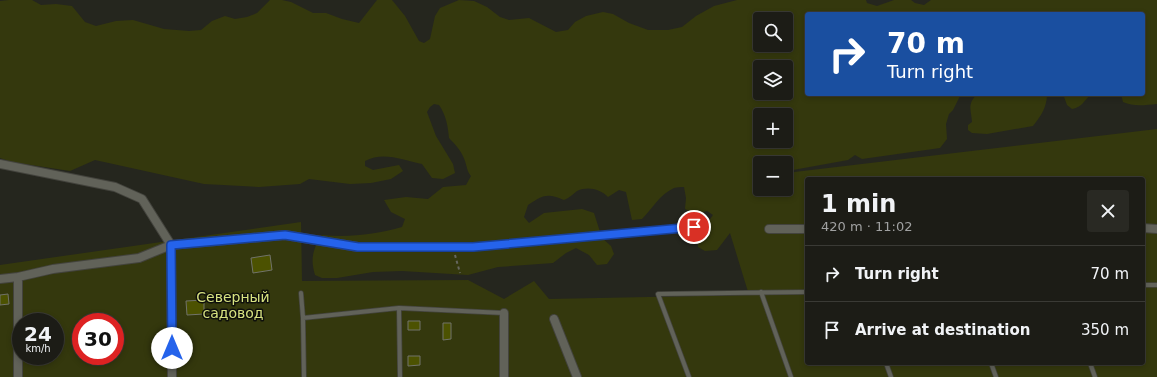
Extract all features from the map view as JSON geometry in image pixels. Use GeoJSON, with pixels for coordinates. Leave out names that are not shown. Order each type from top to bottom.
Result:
{"type":"FeatureCollection","features":[{"type":"Feature","properties":{"kind":"street"},"geometry":{"type":"LineString","coordinates":[[0,164],[115,187],[142,199],[171,245],[172,377]]}},
{"type":"Feature","properties":{"kind":"street"},"geometry":{"type":"LineString","coordinates":[[1145,228],[1157,229]]}},
{"type":"Feature","properties":{"kind":"street"},"geometry":{"type":"LineString","coordinates":[[769,229],[805,229]]}},
{"type":"Feature","properties":{"kind":"street"},"geometry":{"type":"LineString","coordinates":[[0,279],[18,277],[53,269],[139,258],[171,245],[285,235],[358,247],[473,247]]}},
{"type":"Feature","properties":{"kind":"street"},"geometry":{"type":"LineString","coordinates":[[18,277],[18,377]]}},
{"type":"Feature","properties":{"kind":"street"},"geometry":{"type":"LineString","coordinates":[[504,313],[504,377]]}},
{"type":"Feature","properties":{"kind":"street"},"geometry":{"type":"LineString","coordinates":[[554,319],[577,377]]}},
{"type":"Feature","properties":{"kind":"lane"},"geometry":{"type":"LineString","coordinates":[[473,247],[694,227]]}},
{"type":"Feature","properties":{"kind":"lane"},"geometry":{"type":"LineString","coordinates":[[1145,285],[1157,285]]}},
{"type":"Feature","properties":{"kind":"lane"},"geometry":{"type":"LineString","coordinates":[[761,292],[791,377]]}},
{"type":"Feature","properties":{"kind":"lane"},"geometry":{"type":"LineString","coordinates":[[688,377],[658,294],[805,292]]}},
{"type":"Feature","properties":{"kind":"lane"},"geometry":{"type":"LineString","coordinates":[[301,293],[304,377]]}},
{"type":"Feature","properties":{"kind":"lane"},"geometry":{"type":"LineString","coordinates":[[303,318],[399,308],[504,313]]}},
{"type":"Feature","properties":{"kind":"lane"},"geometry":{"type":"LineString","coordinates":[[399,308],[400,377]]}},
{"type":"Feature","properties":{"kind":"lane"},"geometry":{"type":"LineString","coordinates":[[887,365],[891,377]]}},
{"type":"Feature","properties":{"kind":"lane"},"geometry":{"type":"LineString","coordinates":[[992,365],[996,377]]}},
{"type":"Feature","properties":{"kind":"lane"},"geometry":{"type":"LineString","coordinates":[[1091,365],[1095,377]]}},
{"type":"Feature","properties":{"kind":"path"},"geometry":{"type":"LineString","coordinates":[[452,246],[460,273]]}},
{"type":"Feature","properties":{"kind":"green space","name":"Северный садовод"},"geometry":{"type":"Polygon","coordinates":[[[32,0],[41,5],[56,4],[72,6],[85,22],[96,26],[116,21],[133,20],[164,29],[189,31],[201,30],[212,21],[225,16],[235,19],[247,17],[257,13],[270,0],[291,2],[313,13],[326,13],[359,23],[377,0],[392,0],[405,16],[419,41],[424,43],[430,39],[435,16],[440,8],[459,0],[474,1],[487,7],[500,17],[509,20],[529,18],[556,32],[568,30],[575,22],[586,16],[603,12],[613,14],[629,23],[648,30],[668,30],[682,27],[696,16],[714,6],[737,0],[866,0],[867,3],[877,6],[894,0],[911,0],[915,3],[924,5],[931,0],[1157,0],[1157,104],[1144,105],[1131,105],[1123,102],[1122,96],[1145,96],[1145,12],[805,12],[805,96],[960,96],[953,110],[949,114],[946,124],[947,139],[940,148],[862,159],[855,155],[848,160],[793,170],[793,156],[753,156],[753,196],[793,196],[793,172],[1157,129],[1157,377],[0,377],[0,265],[301,222],[302,281],[468,280],[504,299],[534,281],[549,299],[749,295],[730,233],[717,250],[705,251],[698,247],[697,237],[713,215],[707,211],[696,214],[685,209],[686,198],[684,187],[674,188],[664,194],[642,219],[632,220],[626,192],[619,190],[608,197],[598,190],[581,189],[564,200],[553,196],[545,196],[528,205],[524,217],[529,223],[544,213],[582,209],[594,213],[602,238],[611,246],[614,254],[607,264],[597,265],[589,255],[576,248],[566,253],[553,263],[498,267],[468,275],[402,271],[373,272],[337,278],[322,278],[315,275],[313,254],[322,235],[363,235],[402,227],[405,219],[391,212],[384,200],[406,197],[428,199],[443,187],[466,185],[471,176],[462,155],[449,138],[446,121],[439,105],[434,104],[427,112],[436,136],[453,164],[455,173],[443,179],[432,178],[422,164],[386,156],[372,158],[365,161],[365,166],[373,170],[399,165],[403,171],[391,179],[371,183],[350,184],[309,179],[300,184],[259,187],[204,184],[95,160],[70,171],[12,162],[0,158],[0,1],[32,0]]]}},
{"type":"Feature","properties":{"kind":"green space"},"geometry":{"type":"Polygon","coordinates":[[[976,96],[1047,96],[1043,111],[1033,126],[987,134],[972,133],[968,130],[968,125],[972,122],[971,104],[976,96]]]}},
{"type":"Feature","properties":{"kind":"green space"},"geometry":{"type":"Polygon","coordinates":[[[1064,96],[1089,96],[1075,108],[1072,109],[1067,105],[1064,96]]]}},
{"type":"Feature","properties":{"kind":"building"},"geometry":{"type":"Polygon","coordinates":[[[270,255],[272,270],[253,273],[251,258],[270,255]]]}},
{"type":"Feature","properties":{"kind":"building"},"geometry":{"type":"Polygon","coordinates":[[[8,294],[9,304],[0,305],[0,295],[8,294]]]}},
{"type":"Feature","properties":{"kind":"building"},"geometry":{"type":"Polygon","coordinates":[[[204,300],[204,314],[187,315],[186,301],[204,300]]]}},
{"type":"Feature","properties":{"kind":"building"},"geometry":{"type":"Polygon","coordinates":[[[408,321],[420,321],[420,330],[408,330],[408,321]]]}},
{"type":"Feature","properties":{"kind":"building"},"geometry":{"type":"Polygon","coordinates":[[[443,323],[451,323],[451,339],[443,340],[443,323]]]}},
{"type":"Feature","properties":{"kind":"building"},"geometry":{"type":"Polygon","coordinates":[[[408,356],[420,356],[420,365],[408,366],[408,356]]]}},
{"type":"Feature","properties":{"kind":"route"},"geometry":{"type":"LineString","coordinates":[[172,348],[171,245],[285,235],[358,247],[473,247],[694,227]]}}]}
